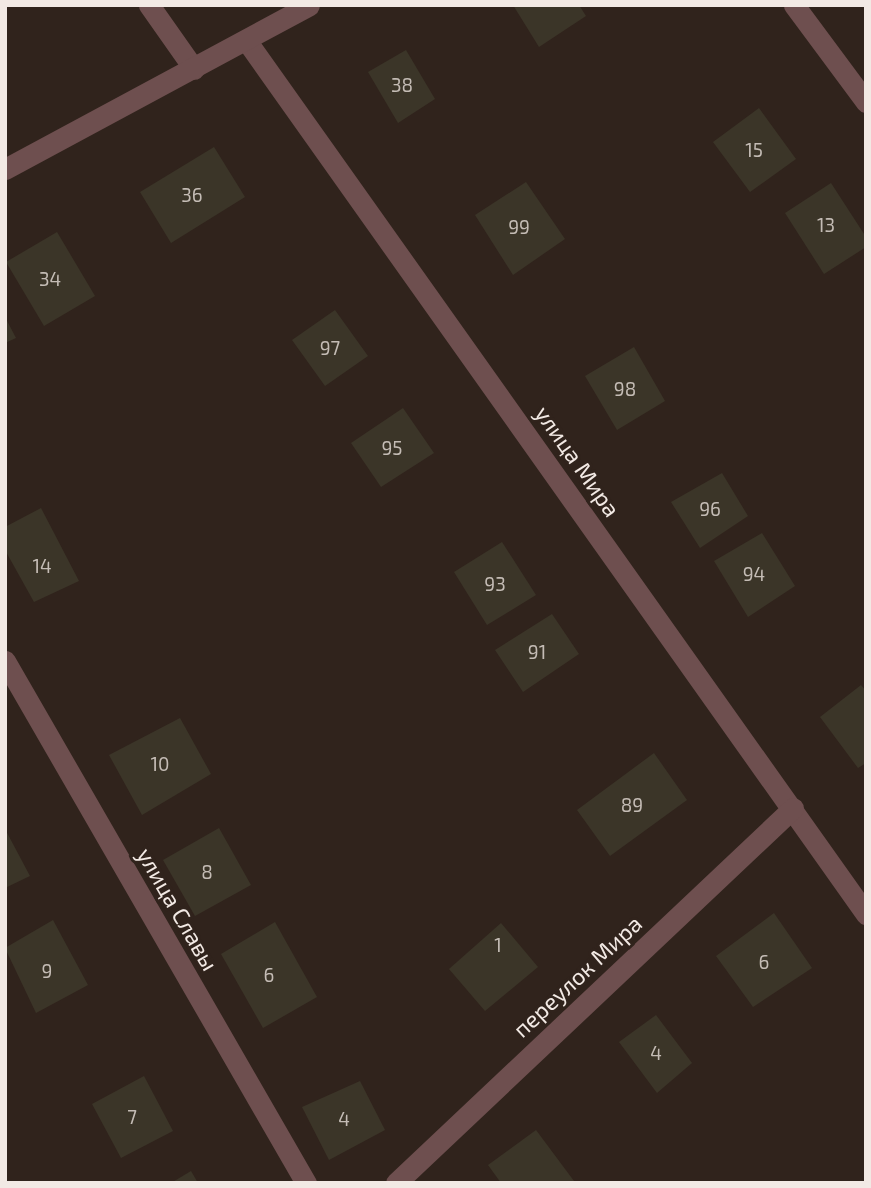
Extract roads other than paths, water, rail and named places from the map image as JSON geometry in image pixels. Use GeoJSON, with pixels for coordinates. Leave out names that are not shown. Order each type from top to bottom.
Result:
{"type":"FeatureCollection","features":[{"type":"Feature","properties":{"kind":"street"},"geometry":{"type":"LineString","coordinates":[[149,5],[194,69]]}},
{"type":"Feature","properties":{"kind":"street"},"geometry":{"type":"LineString","coordinates":[[5,169],[309,5]]}},
{"type":"Feature","properties":{"kind":"street"},"geometry":{"type":"LineString","coordinates":[[794,5],[866,102]]}},
{"type":"Feature","properties":{"kind":"street","name":"улица Мира"},"geometry":{"type":"LineString","coordinates":[[246,40],[866,914]]}},
{"type":"Feature","properties":{"kind":"street","name":"улица Славы"},"geometry":{"type":"LineString","coordinates":[[5,661],[306,1183]]}},
{"type":"Feature","properties":{"kind":"street","name":"переулок Мира"},"geometry":{"type":"LineString","coordinates":[[397,1183],[793,808]]}}]}
